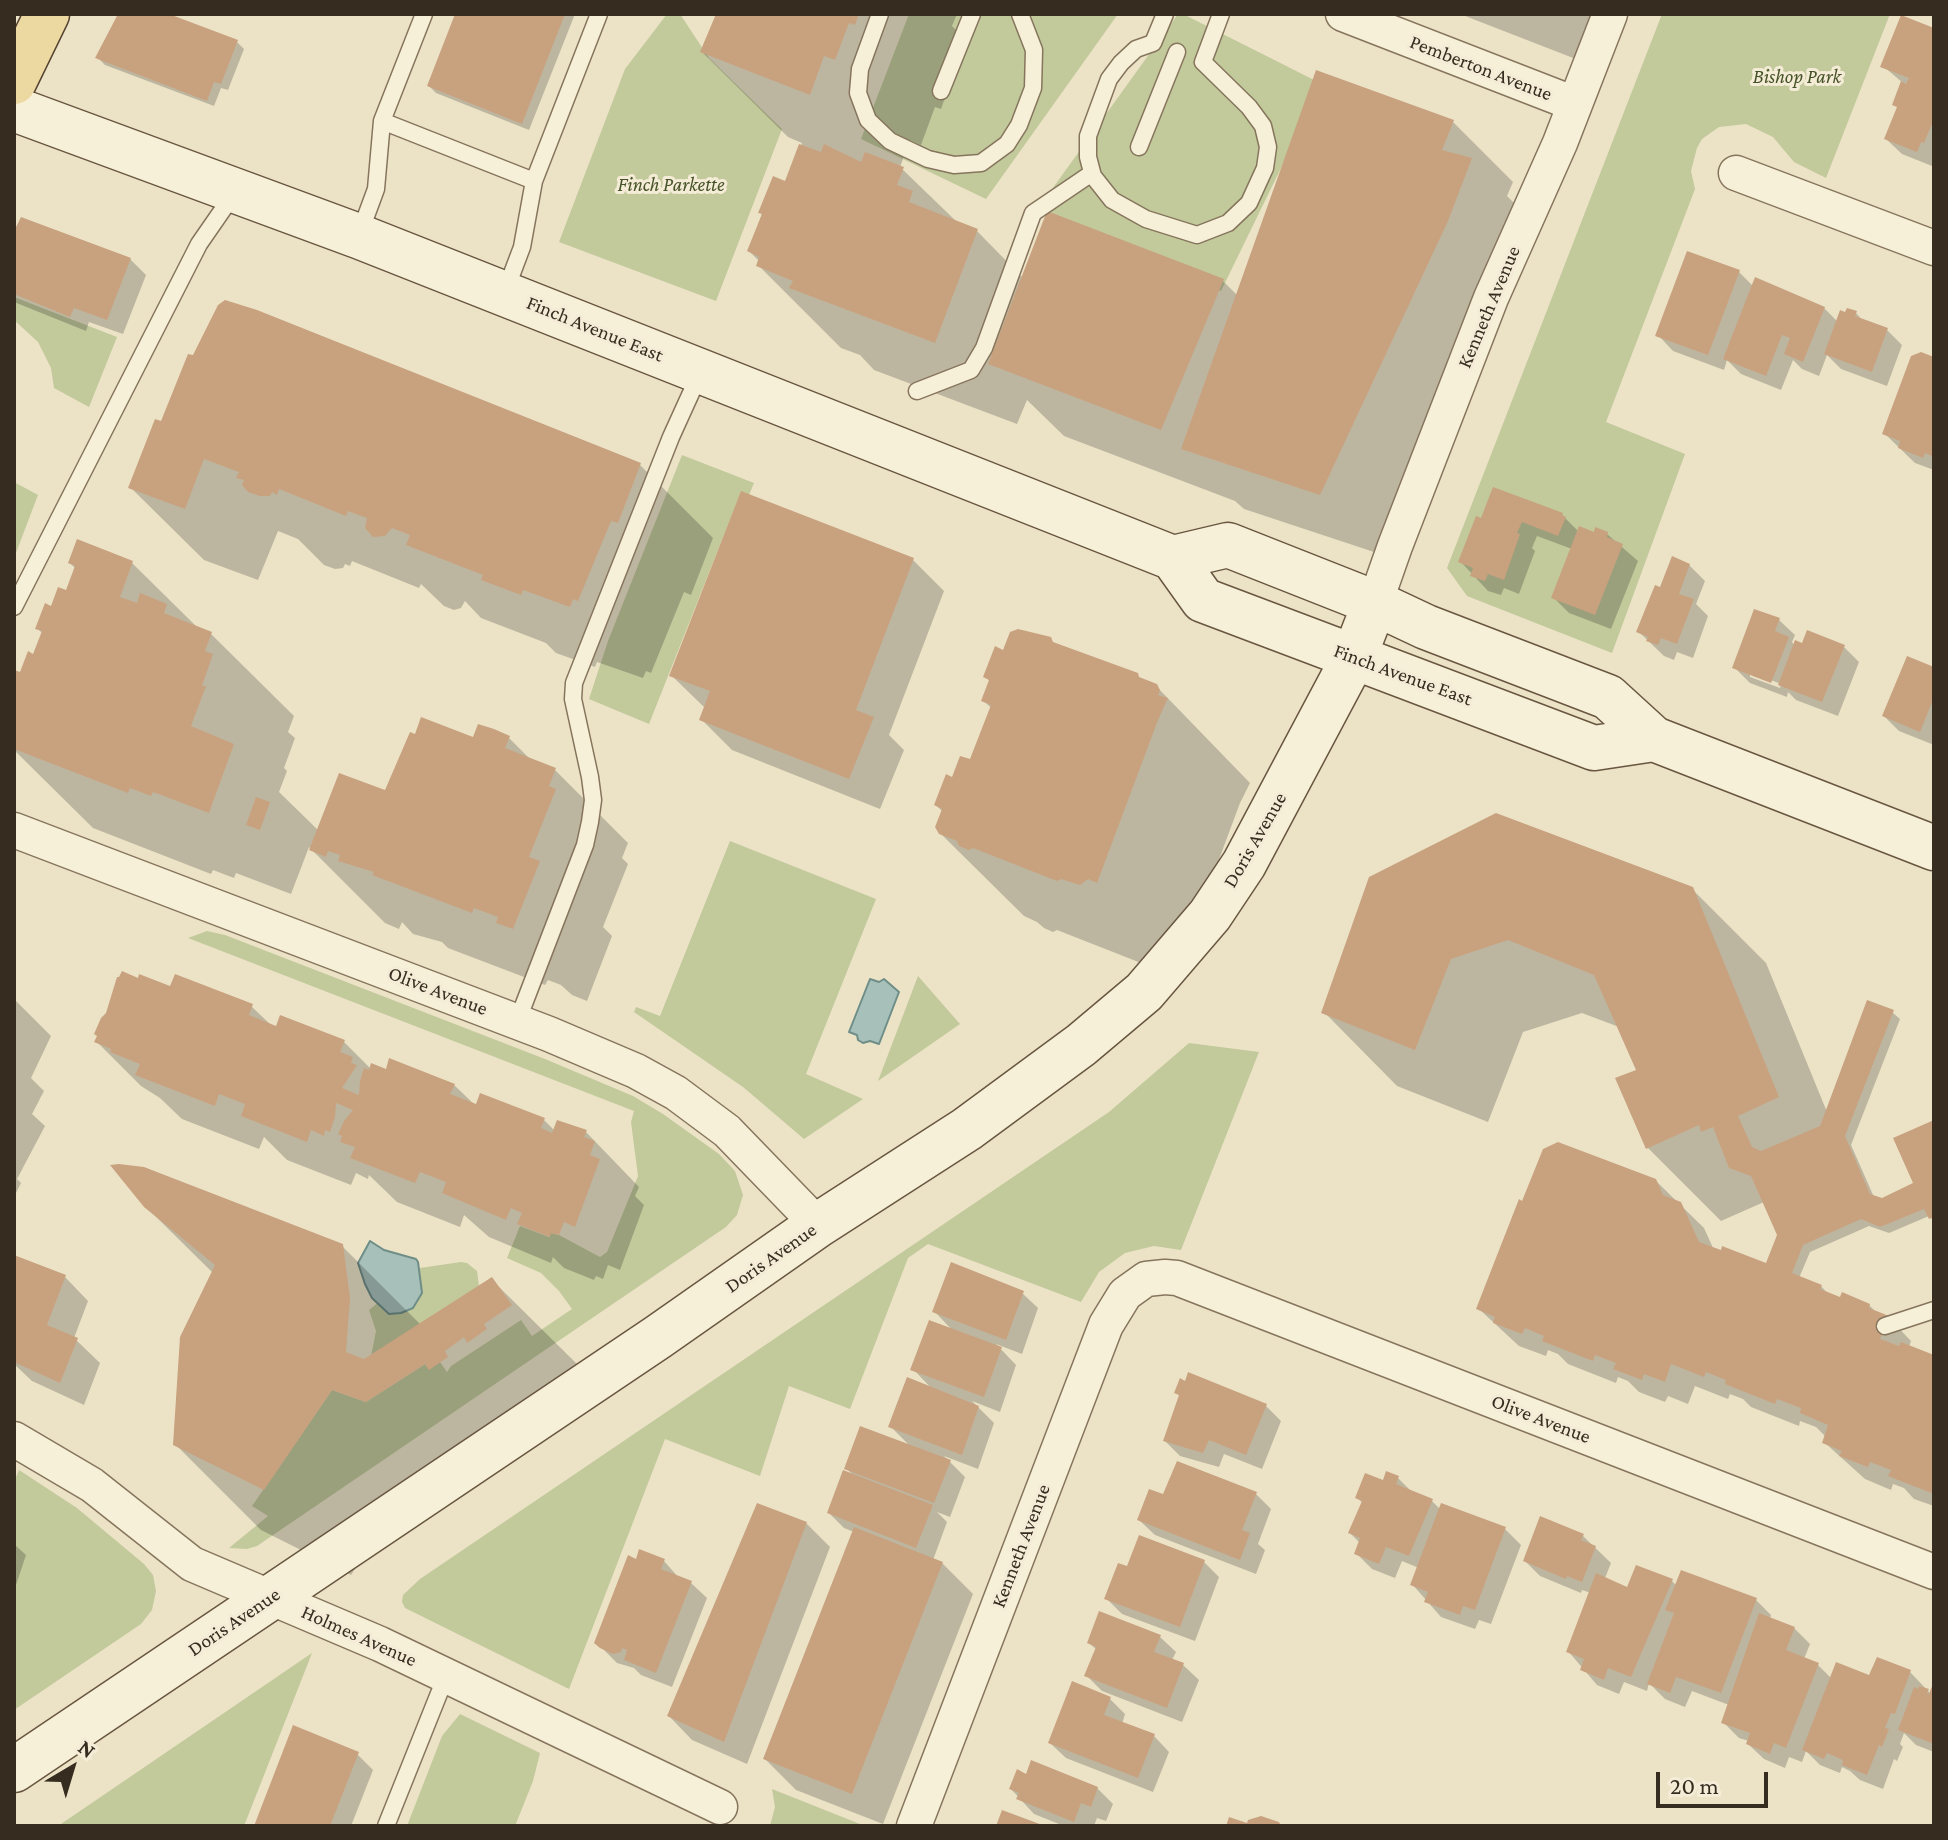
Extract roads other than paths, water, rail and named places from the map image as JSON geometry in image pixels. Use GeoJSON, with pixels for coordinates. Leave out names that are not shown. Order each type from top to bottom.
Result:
{"type":"FeatureCollection","features":[{"type":"Feature","properties":{"kind":"main road"},"geometry":{"type":"LineString","coordinates":[[14,82],[47,14]]}},
{"type":"Feature","properties":{"kind":"main road","name":"Finch Avenue East"},"geometry":{"type":"LineString","coordinates":[[14,109],[358,236],[1173,558],[1203,600],[1594,748],[1654,739]]}},
{"type":"Feature","properties":{"kind":"main road","name":"Finch Avenue East"},"geometry":{"type":"LineString","coordinates":[[1173,558],[1228,545],[1375,603],[1426,627],[1608,697],[1654,739],[1934,848]]}},
{"type":"Feature","properties":{"kind":"main road","name":"Doris Avenue"},"geometry":{"type":"LineString","coordinates":[[14,1770],[658,1337],[818,1225],[967,1129],[1054,1067],[1144,992],[1210,915],[1244,864],[1354,657],[1375,603]]}},
{"type":"Feature","properties":{"kind":"street","name":"Pemberton Avenue"},"geometry":{"type":"LineString","coordinates":[[1343,14],[1575,104]]}},
{"type":"Feature","properties":{"kind":"street","name":"Kenneth Avenue"},"geometry":{"type":"LineString","coordinates":[[1375,603],[1491,298],[1575,104],[1610,14]]}},
{"type":"Feature","properties":{"kind":"street"},"geometry":{"type":"LineString","coordinates":[[1736,173],[1934,248]]}},
{"type":"Feature","properties":{"kind":"street","name":"Olive Avenue"},"geometry":{"type":"LineString","coordinates":[[14,830],[517,1022],[636,1071],[695,1106],[743,1146],[818,1225]]}},
{"type":"Feature","properties":{"kind":"street","name":"Olive Avenue"},"geometry":{"type":"LineString","coordinates":[[1146,1279],[1177,1278],[1934,1572]]}},
{"type":"Feature","properties":{"kind":"street","name":"Kenneth Avenue"},"geometry":{"type":"LineString","coordinates":[[914,1826],[1106,1325],[1125,1294],[1146,1279]]}},
{"type":"Feature","properties":{"kind":"street","name":"Holmes Avenue"},"geometry":{"type":"LineString","coordinates":[[14,1439],[92,1485],[192,1564],[446,1676],[720,1807]]}},
{"type":"Feature","properties":{"kind":"lane"},"geometry":{"type":"LineString","coordinates":[[358,236],[376,189],[382,121],[424,14]]}},
{"type":"Feature","properties":{"kind":"lane"},"geometry":{"type":"LineString","coordinates":[[504,293],[522,247],[534,181],[599,14]]}},
{"type":"Feature","properties":{"kind":"lane"},"geometry":{"type":"LineString","coordinates":[[880,14],[860,69],[858,93],[868,120],[890,141],[928,159],[954,165],[981,163],[1007,144],[1019,125],[1033,88],[1034,50],[1020,14]]}},
{"type":"Feature","properties":{"kind":"lane"},"geometry":{"type":"LineString","coordinates":[[941,91],[972,14]]}},
{"type":"Feature","properties":{"kind":"lane"},"geometry":{"type":"LineString","coordinates":[[1153,43],[1165,14]]}},
{"type":"Feature","properties":{"kind":"lane"},"geometry":{"type":"LineString","coordinates":[[1203,62],[1221,14]]}},
{"type":"Feature","properties":{"kind":"lane"},"geometry":{"type":"LineString","coordinates":[[1153,43],[1177,52],[1203,62],[1249,107],[1263,126],[1268,147],[1265,168],[1249,203],[1228,223],[1197,235],[1146,219],[1112,200],[1092,173],[1088,157],[1088,136],[1109,79],[1121,63],[1136,49],[1153,43]]}},
{"type":"Feature","properties":{"kind":"lane"},"geometry":{"type":"LineString","coordinates":[[1139,147],[1177,52]]}},
{"type":"Feature","properties":{"kind":"lane"},"geometry":{"type":"LineString","coordinates":[[382,121],[534,181]]}},
{"type":"Feature","properties":{"kind":"lane"},"geometry":{"type":"LineString","coordinates":[[917,391],[971,370],[984,348],[1033,213],[1092,173]]}},
{"type":"Feature","properties":{"kind":"lane"},"geometry":{"type":"LineString","coordinates":[[14,607],[199,244],[236,191]]}},
{"type":"Feature","properties":{"kind":"lane"},"geometry":{"type":"LineString","coordinates":[[517,1022],[585,845],[590,822],[591,789],[574,708],[574,683],[671,437],[701,371]]}},
{"type":"Feature","properties":{"kind":"lane"},"geometry":{"type":"LineString","coordinates":[[1885,1326],[1934,1310]]}},
{"type":"Feature","properties":{"kind":"lane"},"geometry":{"type":"LineString","coordinates":[[386,1826],[446,1676]]}},
{"type":"Feature","properties":{"kind":"water"},"geometry":{"type":"Polygon","coordinates":[[[870,979],[879,982],[884,979],[899,992],[879,1044],[870,1041],[863,1043],[857,1035],[849,1032],[870,979]]]}},
{"type":"Feature","properties":{"kind":"water"},"geometry":{"type":"Polygon","coordinates":[[[370,1241],[384,1250],[418,1262],[422,1293],[413,1308],[389,1314],[372,1298],[358,1263],[370,1241]]]}},
{"type":"Feature","properties":{"kind":"park label","name":"Bishop Park"},"geometry":{"type":"Point","coordinates":[1797,77]}},
{"type":"Feature","properties":{"kind":"park label","name":"Finch Parkette"},"geometry":{"type":"Point","coordinates":[671,185]}}]}
